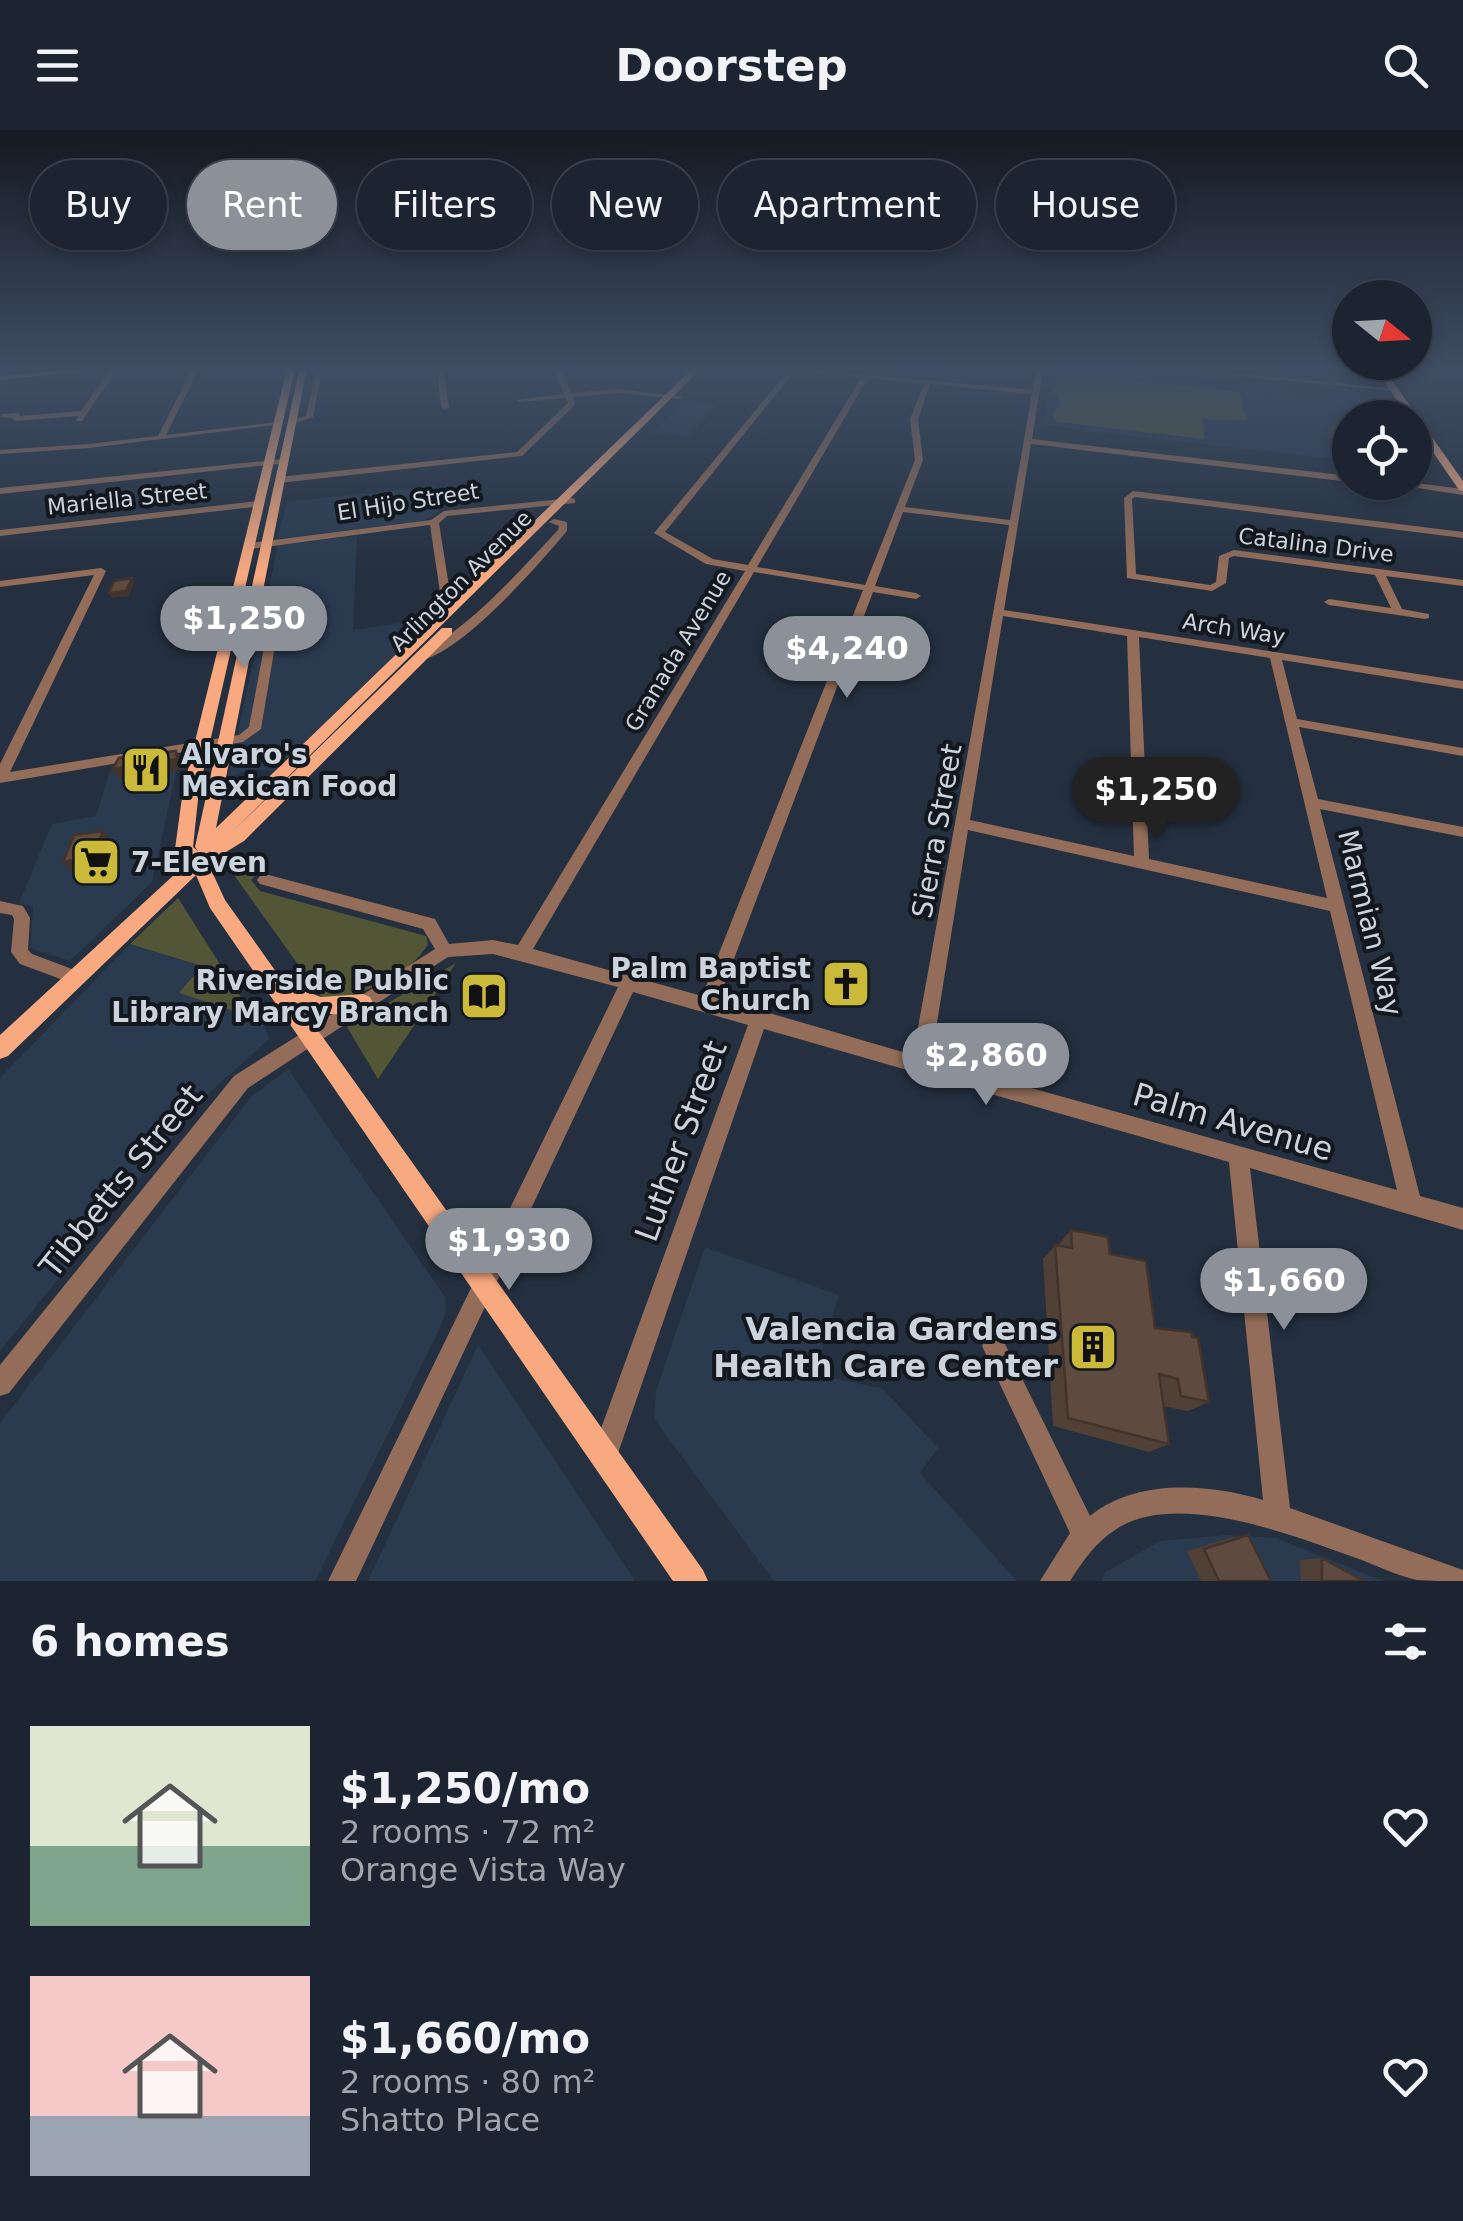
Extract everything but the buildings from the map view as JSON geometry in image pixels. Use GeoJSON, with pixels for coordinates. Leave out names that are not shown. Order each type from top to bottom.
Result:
{"type":"FeatureCollection","features":[{"type":"Feature","properties":{"kind":"main road"},"geometry":{"type":"LineString","coordinates":[[199,862],[217,799],[280,480],[278,437]]}},
{"type":"Feature","properties":{"kind":"main road"},"geometry":{"type":"LineString","coordinates":[[287,437],[259,504],[191,790],[184,849],[199,862],[217,903],[692,1581]]}},
{"type":"Feature","properties":{"kind":"main road","name":"Arlington Avenue"},"geometry":{"type":"LineString","coordinates":[[0,1048],[199,862],[253,801],[632,437]]}},
{"type":"Feature","properties":{"kind":"main road"},"geometry":{"type":"LineString","coordinates":[[1432,441],[1457,472],[1463,490]]}},
{"type":"Feature","properties":{"kind":"main road","name":"Arlington Avenue"},"geometry":{"type":"LineString","coordinates":[[199,862],[238,837],[418,659],[492,595],[554,522],[566,501]]}},
{"type":"Feature","properties":{"kind":"main road"},"geometry":{"type":"LineString","coordinates":[[217,799],[236,805],[253,801]]}},
{"type":"Feature","properties":{"kind":"main road"},"geometry":{"type":"LineString","coordinates":[[276,989],[320,1006],[363,1003]]}},
{"type":"Feature","properties":{"kind":"street"},"geometry":{"type":"LineString","coordinates":[[0,452],[74,448],[150,437]]}},
{"type":"Feature","properties":{"kind":"street"},"geometry":{"type":"LineString","coordinates":[[280,480],[520,454],[539,437]]}},
{"type":"Feature","properties":{"kind":"street"},"geometry":{"type":"LineString","coordinates":[[736,437],[659,533],[710,562],[916,596]]}},
{"type":"Feature","properties":{"kind":"street","name":"Granada Avenue"},"geometry":{"type":"LineString","coordinates":[[522,953],[830,437]]}},
{"type":"Feature","properties":{"kind":"street","name":"Luther Street"},"geometry":{"type":"LineString","coordinates":[[708,1003],[919,460],[916,437]]}},
{"type":"Feature","properties":{"kind":"street","name":"Sierra Street"},"geometry":{"type":"LineString","coordinates":[[921,1064],[1029,437]]}},
{"type":"Feature","properties":{"kind":"street"},"geometry":{"type":"LineString","coordinates":[[1028,442],[1332,476]]}},
{"type":"Feature","properties":{"kind":"street"},"geometry":{"type":"LineString","coordinates":[[0,491],[277,462]]}},
{"type":"Feature","properties":{"kind":"street"},"geometry":{"type":"LineString","coordinates":[[1432,487],[1463,490]]}},
{"type":"Feature","properties":{"kind":"street","name":"Catalina Drive"},"geometry":{"type":"LineString","coordinates":[[1463,535],[1133,494],[1128,498],[1130,576],[1212,588],[1221,583],[1224,556],[1234,552],[1463,583]]}},
{"type":"Feature","properties":{"kind":"street","name":"El Hijo Street"},"geometry":{"type":"LineString","coordinates":[[250,546],[434,522],[444,514],[566,501]]}},
{"type":"Feature","properties":{"kind":"street","name":"Mariella Street"},"geometry":{"type":"LineString","coordinates":[[0,534],[259,504]]}},
{"type":"Feature","properties":{"kind":"street"},"geometry":{"type":"LineString","coordinates":[[900,508],[1014,523]]}},
{"type":"Feature","properties":{"kind":"street"},"geometry":{"type":"LineString","coordinates":[[434,522],[448,612]]}},
{"type":"Feature","properties":{"kind":"street"},"geometry":{"type":"LineString","coordinates":[[0,584],[102,572],[0,778]]}},
{"type":"Feature","properties":{"kind":"street"},"geometry":{"type":"LineString","coordinates":[[1379,572],[1396,609]]}},
{"type":"Feature","properties":{"kind":"street"},"geometry":{"type":"LineString","coordinates":[[1329,602],[1425,616]]}},
{"type":"Feature","properties":{"kind":"street","name":"Arch Way"},"geometry":{"type":"LineString","coordinates":[[998,612],[1463,685]]}},
{"type":"Feature","properties":{"kind":"street"},"geometry":{"type":"LineString","coordinates":[[0,778],[243,738],[255,729],[276,616]]}},
{"type":"Feature","properties":{"kind":"street"},"geometry":{"type":"LineString","coordinates":[[1133,634],[1142,862]]}},
{"type":"Feature","properties":{"kind":"street","name":"Marmian Way"},"geometry":{"type":"LineString","coordinates":[[1275,655],[1411,1204]]}},
{"type":"Feature","properties":{"kind":"street"},"geometry":{"type":"LineString","coordinates":[[1292,722],[1463,752]]}},
{"type":"Feature","properties":{"kind":"street"},"geometry":{"type":"LineString","coordinates":[[1312,804],[1463,832]]}},
{"type":"Feature","properties":{"kind":"street"},"geometry":{"type":"LineString","coordinates":[[964,824],[1337,906]]}},
{"type":"Feature","properties":{"kind":"street"},"geometry":{"type":"LineString","coordinates":[[264,880],[429,924],[445,951]]}},
{"type":"Feature","properties":{"kind":"street"},"geometry":{"type":"LineString","coordinates":[[0,907],[16,910],[22,918],[19,952],[26,959],[74,977]]}},
{"type":"Feature","properties":{"kind":"street","name":"Palm Avenue"},"geometry":{"type":"LineString","coordinates":[[310,1037],[445,951],[493,947],[708,1003],[1463,1219]]}},
{"type":"Feature","properties":{"kind":"street"},"geometry":{"type":"LineString","coordinates":[[342,1581],[629,983]]}},
{"type":"Feature","properties":{"kind":"street","name":"Luther Street"},"geometry":{"type":"LineString","coordinates":[[604,1456],[759,1018]]}},
{"type":"Feature","properties":{"kind":"street","name":"Tibbetts Street"},"geometry":{"type":"LineString","coordinates":[[0,1384],[241,1082],[310,1037]]}},
{"type":"Feature","properties":{"kind":"street"},"geometry":{"type":"LineString","coordinates":[[1238,1155],[1278,1517]]}},
{"type":"Feature","properties":{"kind":"street"},"geometry":{"type":"LineString","coordinates":[[994,1346],[1084,1533]]}},
{"type":"Feature","properties":{"kind":"street"},"geometry":{"type":"LineString","coordinates":[[1054,1581],[1084,1533],[1133,1508],[1188,1499],[1224,1502],[1278,1517],[1456,1581]]}},
{"type":"Feature","properties":{"kind":"shaded area"},"geometry":{"type":"Polygon","coordinates":[[[1138,437],[1332,437],[1332,459],[1138,437]]]}},
{"type":"Feature","properties":{"kind":"shaded area"},"geometry":{"type":"Polygon","coordinates":[[[435,486],[439,512],[423,521],[277,539],[287,502],[435,486]]]}},
{"type":"Feature","properties":{"kind":"shaded area"},"geometry":{"type":"Polygon","coordinates":[[[357,536],[353,630],[434,618],[274,771],[250,769],[228,779],[278,545],[357,536]]]}},
{"type":"Feature","properties":{"kind":"shaded area"},"geometry":{"type":"Polygon","coordinates":[[[179,759],[152,882],[70,961],[30,948],[33,907],[19,903],[52,824],[96,816],[110,771],[179,759]]]}},
{"type":"Feature","properties":{"kind":"shaded area"},"geometry":{"type":"Polygon","coordinates":[[[130,944],[203,967],[179,993],[262,1021],[269,1039],[209,1093],[0,1351],[0,1078],[130,944]]]}},
{"type":"Feature","properties":{"kind":"shaded area"},"geometry":{"type":"Polygon","coordinates":[[[288,1069],[445,1297],[446,1312],[315,1581],[0,1581],[0,1423],[251,1097],[288,1069]]]}},
{"type":"Feature","properties":{"kind":"shaded area"},"geometry":{"type":"Polygon","coordinates":[[[705,1247],[839,1295],[818,1362],[834,1378],[883,1389],[938,1448],[920,1473],[1017,1581],[774,1581],[654,1419],[656,1391],[705,1247]]]}},
{"type":"Feature","properties":{"kind":"shaded area"},"geometry":{"type":"Polygon","coordinates":[[[478,1345],[635,1581],[368,1581],[478,1345]]]}},
{"type":"Feature","properties":{"kind":"shaded area"},"geometry":{"type":"Polygon","coordinates":[[[1226,1535],[1276,1538],[1383,1581],[1101,1581],[1106,1572],[1160,1541],[1226,1535]]]}},
{"type":"Feature","properties":{"kind":"green space"},"geometry":{"type":"Polygon","coordinates":[[[235,857],[267,864],[251,880],[260,891],[426,936],[428,944],[409,966],[381,983],[350,995],[322,998],[229,868],[235,857]]]}},
{"type":"Feature","properties":{"kind":"green space"},"geometry":{"type":"Polygon","coordinates":[[[178,898],[254,1018],[179,993],[202,966],[130,944],[178,898]]]}},
{"type":"Feature","properties":{"kind":"green space"},"geometry":{"type":"Polygon","coordinates":[[[456,963],[378,1079],[347,1027],[456,963]]]}},
{"type":"Feature","properties":{"kind":"place","name":"Alvaro's Mexican Food"},"geometry":{"type":"Point","coordinates":[146,770]}},
{"type":"Feature","properties":{"kind":"place","name":"7-Eleven"},"geometry":{"type":"Point","coordinates":[96,862]}},
{"type":"Feature","properties":{"kind":"place","name":"Palm Baptist Church"},"geometry":{"type":"Point","coordinates":[846,984]}},
{"type":"Feature","properties":{"kind":"place","name":"Riverside Public Library Marcy Branch"},"geometry":{"type":"Point","coordinates":[484,996]}},
{"type":"Feature","properties":{"kind":"place","name":"Valencia Gardens Health Care Center"},"geometry":{"type":"Point","coordinates":[1093,1347]}}]}
